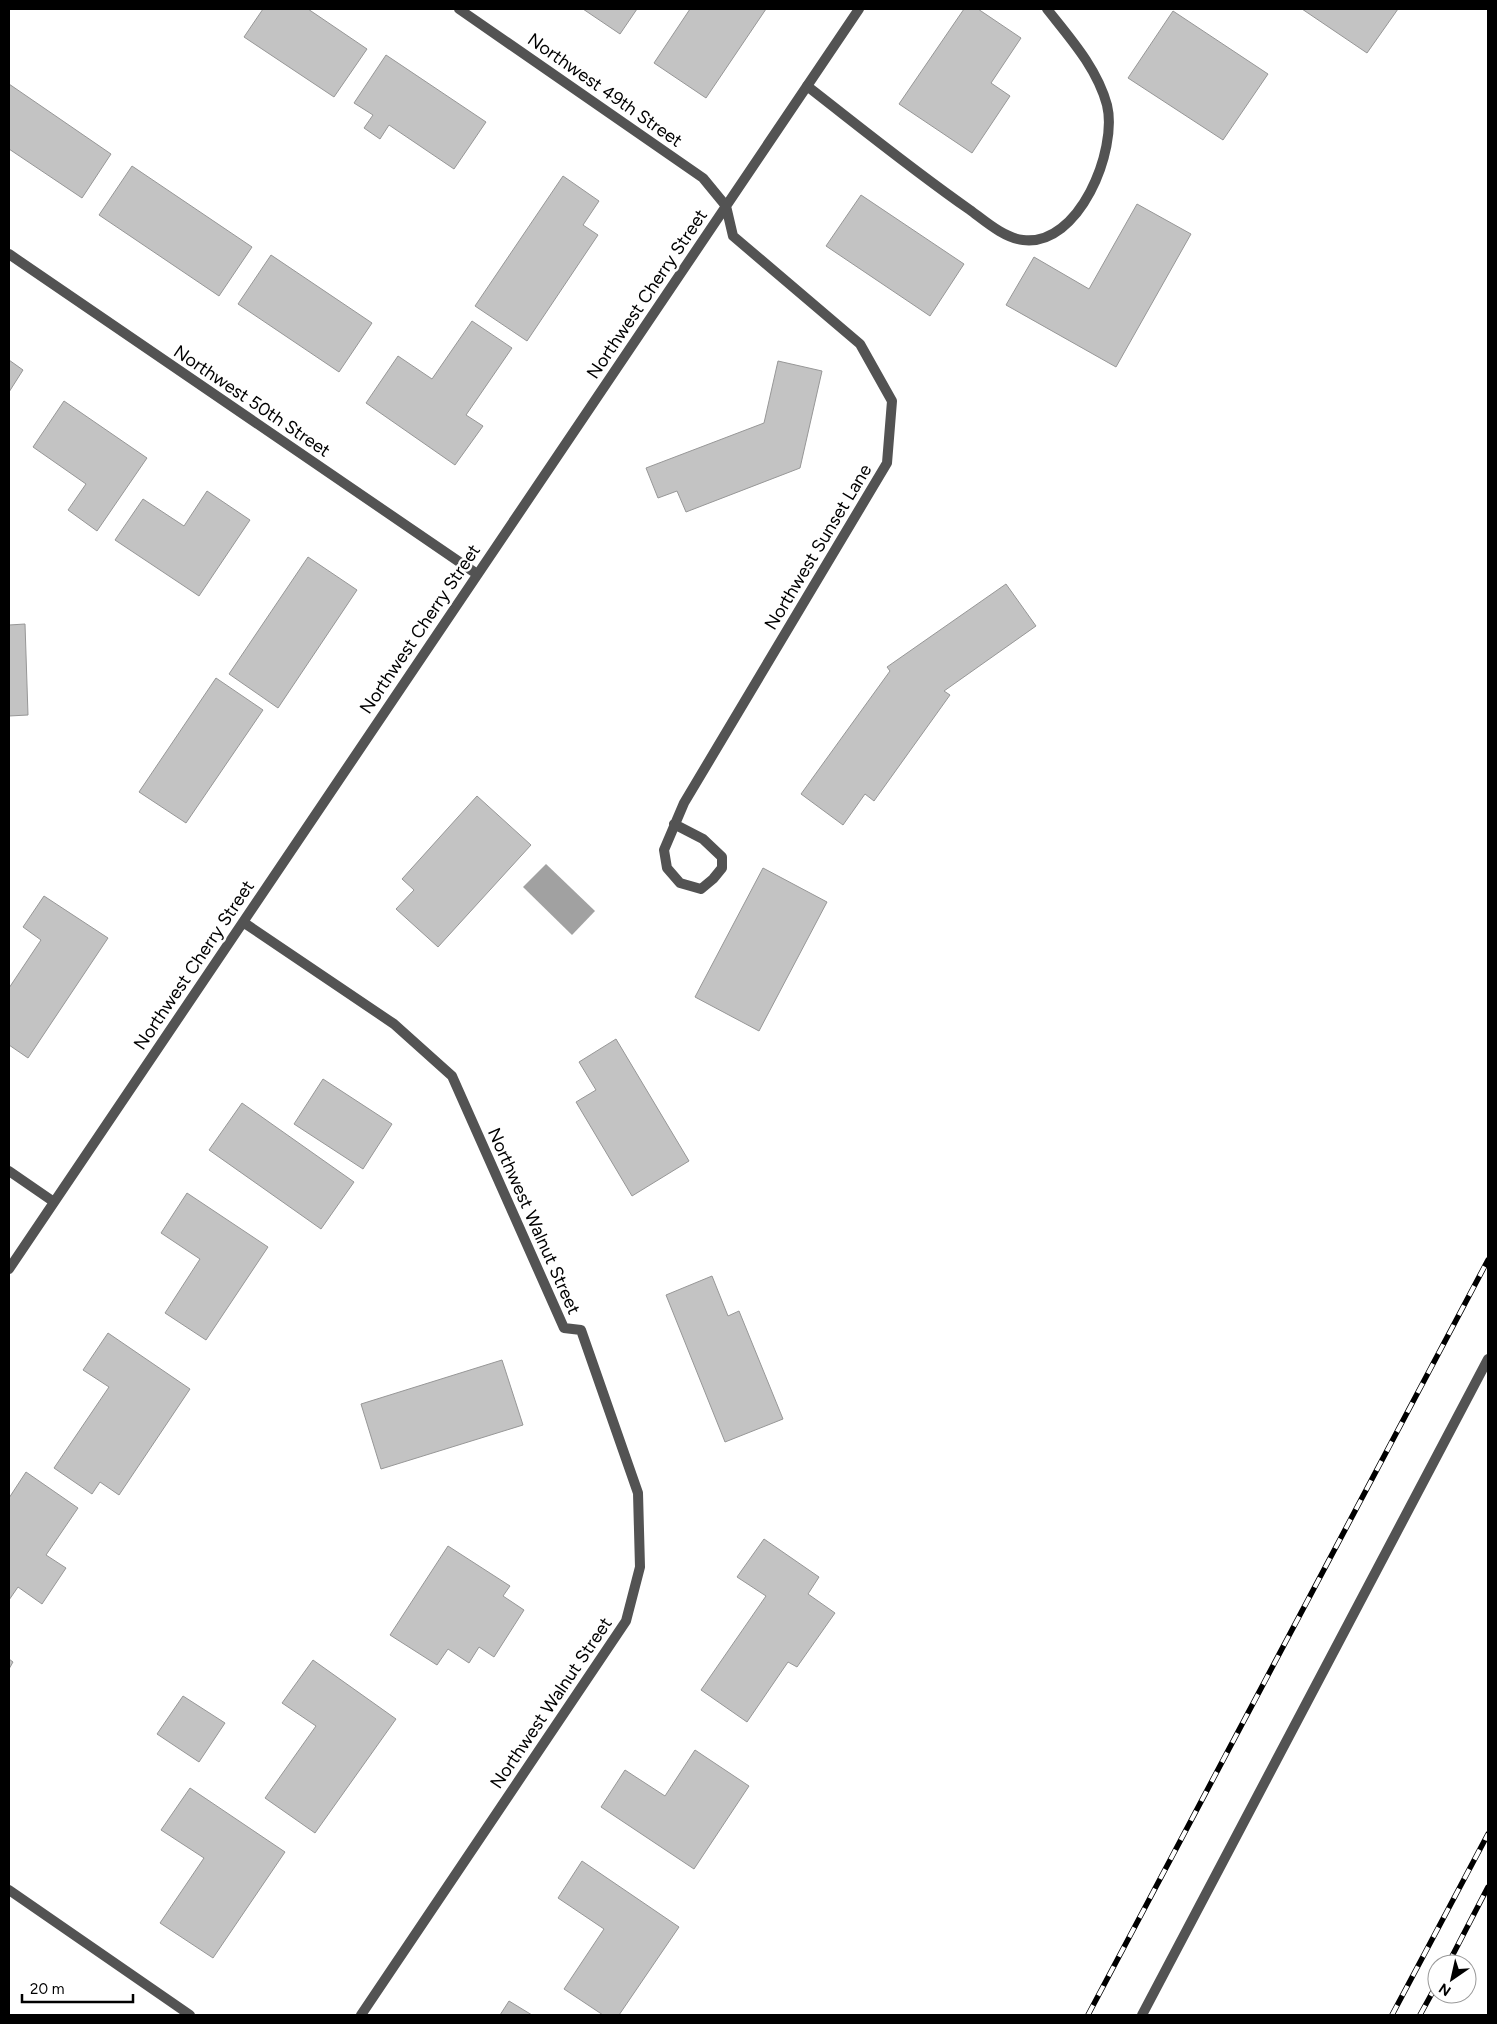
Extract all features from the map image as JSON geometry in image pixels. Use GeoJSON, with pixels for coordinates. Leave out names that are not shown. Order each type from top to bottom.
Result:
{"type":"FeatureCollection","features":[{"type":"Feature","properties":{"kind":"street","name":"Northwest 49th Street"},"geometry":{"type":"LineString","coordinates":[[459,9],[703,178],[726,206]]}},
{"type":"Feature","properties":{"kind":"street","name":"Northwest Cherry Street"},"geometry":{"type":"LineString","coordinates":[[9,1269],[860,9]]}},
{"type":"Feature","properties":{"kind":"street"},"geometry":{"type":"LineString","coordinates":[[807,86],[927,180],[989,223],[1022,240],[1039,239],[1058,230],[1078,214],[1104,162],[1109,127],[1107,105],[1096,77],[1078,49],[1047,9]]}},
{"type":"Feature","properties":{"kind":"street","name":"Northwest Sunset Lane"},"geometry":{"type":"LineString","coordinates":[[674,824],[703,839],[722,857],[722,868],[701,889],[680,883],[667,868],[664,850],[674,824],[684,803],[887,463],[888,454],[892,401],[860,344],[733,236],[726,206]]}},
{"type":"Feature","properties":{"kind":"street","name":"Northwest 50th Street"},"geometry":{"type":"LineString","coordinates":[[9,254],[477,574]]}},
{"type":"Feature","properties":{"kind":"street","name":"Northwest Walnut Street"},"geometry":{"type":"LineString","coordinates":[[243,922],[394,1024],[452,1076],[564,1328],[581,1330],[638,1493],[640,1567],[626,1621],[361,2015]]}},
{"type":"Feature","properties":{"kind":"street"},"geometry":{"type":"LineString","coordinates":[[9,1171],[54,1202]]}},
{"type":"Feature","properties":{"kind":"street"},"geometry":{"type":"LineString","coordinates":[[1142,2015],[1488,1359]]}},
{"type":"Feature","properties":{"kind":"street"},"geometry":{"type":"LineString","coordinates":[[9,1890],[190,2015]]}},
{"type":"Feature","properties":{"kind":"shaded area"},"geometry":{"type":"Polygon","coordinates":[[[546,864],[595,911],[572,935],[523,887],[546,864]]]}},
{"type":"Feature","properties":{"kind":"building"},"geometry":{"type":"Polygon","coordinates":[[[263,9],[308,9],[367,49],[334,97],[244,37],[263,9]]]}},
{"type":"Feature","properties":{"kind":"building"},"geometry":{"type":"Polygon","coordinates":[[[583,9],[637,9],[620,34],[583,9]]]}},
{"type":"Feature","properties":{"kind":"building"},"geometry":{"type":"Polygon","coordinates":[[[690,9],[766,9],[706,98],[654,63],[690,9]]]}},
{"type":"Feature","properties":{"kind":"building"},"geometry":{"type":"Polygon","coordinates":[[[964,9],[978,9],[1021,38],[991,83],[1010,96],[972,153],[899,104],[964,9]]]}},
{"type":"Feature","properties":{"kind":"building"},"geometry":{"type":"Polygon","coordinates":[[[1302,9],[1398,9],[1367,53],[1302,9]]]}},
{"type":"Feature","properties":{"kind":"building"},"geometry":{"type":"Polygon","coordinates":[[[1173,11],[1268,74],[1223,140],[1128,78],[1173,11]]]}},
{"type":"Feature","properties":{"kind":"building"},"geometry":{"type":"Polygon","coordinates":[[[386,55],[486,122],[454,169],[389,125],[380,139],[364,128],[373,115],[354,103],[386,55]]]}},
{"type":"Feature","properties":{"kind":"building"},"geometry":{"type":"Polygon","coordinates":[[[9,84],[111,154],[82,198],[9,149],[9,84]]]}},
{"type":"Feature","properties":{"kind":"building"},"geometry":{"type":"Polygon","coordinates":[[[132,166],[252,247],[219,296],[99,215],[132,166]]]}},
{"type":"Feature","properties":{"kind":"building"},"geometry":{"type":"Polygon","coordinates":[[[563,176],[599,201],[583,225],[598,235],[527,341],[475,306],[563,176]]]}},
{"type":"Feature","properties":{"kind":"building"},"geometry":{"type":"Polygon","coordinates":[[[861,195],[964,264],[930,316],[826,246],[861,195]]]}},
{"type":"Feature","properties":{"kind":"building"},"geometry":{"type":"Polygon","coordinates":[[[1137,204],[1191,234],[1116,367],[1006,305],[1034,257],[1089,289],[1137,204]]]}},
{"type":"Feature","properties":{"kind":"building"},"geometry":{"type":"Polygon","coordinates":[[[271,255],[372,323],[339,372],[238,304],[271,255]]]}},
{"type":"Feature","properties":{"kind":"building"},"geometry":{"type":"Polygon","coordinates":[[[472,321],[512,348],[466,415],[483,426],[455,465],[366,403],[398,356],[432,379],[472,321]]]}},
{"type":"Feature","properties":{"kind":"building"},"geometry":{"type":"Polygon","coordinates":[[[9,360],[23,370],[9,392],[9,360]]]}},
{"type":"Feature","properties":{"kind":"building"},"geometry":{"type":"Polygon","coordinates":[[[778,361],[822,371],[800,468],[686,512],[677,491],[658,498],[646,468],[764,423],[778,361]]]}},
{"type":"Feature","properties":{"kind":"building"},"geometry":{"type":"Polygon","coordinates":[[[64,401],[147,458],[97,531],[68,510],[86,484],[33,447],[64,401]]]}},
{"type":"Feature","properties":{"kind":"building"},"geometry":{"type":"Polygon","coordinates":[[[207,491],[250,520],[199,596],[115,540],[143,499],[184,526],[207,491]]]}},
{"type":"Feature","properties":{"kind":"building"},"geometry":{"type":"Polygon","coordinates":[[[308,557],[357,590],[278,708],[229,674],[308,557]]]}},
{"type":"Feature","properties":{"kind":"building"},"geometry":{"type":"Polygon","coordinates":[[[1006,584],[1036,626],[944,691],[950,695],[874,801],[865,794],[843,825],[801,794],[890,671],[887,667],[1006,584]]]}},
{"type":"Feature","properties":{"kind":"building"},"geometry":{"type":"Polygon","coordinates":[[[25,624],[28,715],[9,716],[9,625],[25,624]]]}},
{"type":"Feature","properties":{"kind":"building"},"geometry":{"type":"Polygon","coordinates":[[[216,678],[263,710],[186,823],[139,792],[216,678]]]}},
{"type":"Feature","properties":{"kind":"building"},"geometry":{"type":"Polygon","coordinates":[[[477,796],[531,845],[438,947],[396,909],[414,890],[402,879],[477,796]]]}},
{"type":"Feature","properties":{"kind":"building"},"geometry":{"type":"Polygon","coordinates":[[[763,868],[827,902],[759,1031],[695,997],[763,868]]]}},
{"type":"Feature","properties":{"kind":"building"},"geometry":{"type":"Polygon","coordinates":[[[44,896],[108,938],[28,1058],[9,1045],[9,988],[41,940],[23,927],[44,896]]]}},
{"type":"Feature","properties":{"kind":"building"},"geometry":{"type":"Polygon","coordinates":[[[616,1039],[689,1161],[632,1196],[576,1102],[596,1090],[579,1062],[616,1039]]]}},
{"type":"Feature","properties":{"kind":"building"},"geometry":{"type":"Polygon","coordinates":[[[323,1079],[392,1124],[363,1169],[294,1124],[323,1079]]]}},
{"type":"Feature","properties":{"kind":"building"},"geometry":{"type":"Polygon","coordinates":[[[242,1103],[354,1182],[321,1229],[209,1150],[242,1103]]]}},
{"type":"Feature","properties":{"kind":"building"},"geometry":{"type":"Polygon","coordinates":[[[187,1193],[268,1247],[206,1340],[165,1313],[200,1259],[161,1233],[187,1193]]]}},
{"type":"Feature","properties":{"kind":"building"},"geometry":{"type":"Polygon","coordinates":[[[712,1276],[728,1316],[739,1311],[783,1419],[725,1442],[666,1295],[712,1276]]]}},
{"type":"Feature","properties":{"kind":"building"},"geometry":{"type":"Polygon","coordinates":[[[108,1333],[190,1389],[119,1495],[100,1482],[92,1494],[54,1468],[109,1387],[83,1370],[108,1333]]]}},
{"type":"Feature","properties":{"kind":"building"},"geometry":{"type":"Polygon","coordinates":[[[502,1360],[523,1425],[381,1469],[361,1404],[502,1360]]]}},
{"type":"Feature","properties":{"kind":"building"},"geometry":{"type":"Polygon","coordinates":[[[26,1472],[78,1508],[46,1555],[66,1568],[42,1604],[18,1587],[9,1600],[9,1498],[26,1472]]]}},
{"type":"Feature","properties":{"kind":"building"},"geometry":{"type":"Polygon","coordinates":[[[764,1539],[819,1577],[808,1594],[835,1613],[797,1667],[788,1662],[747,1722],[701,1690],[766,1596],[737,1577],[764,1539]]]}},
{"type":"Feature","properties":{"kind":"building"},"geometry":{"type":"Polygon","coordinates":[[[448,1546],[510,1586],[503,1596],[524,1610],[494,1657],[479,1647],[469,1663],[448,1649],[437,1665],[390,1635],[448,1546]]]}},
{"type":"Feature","properties":{"kind":"building"},"geometry":{"type":"Polygon","coordinates":[[[9,1659],[13,1662],[9,1669],[9,1659]]]}},
{"type":"Feature","properties":{"kind":"building"},"geometry":{"type":"Polygon","coordinates":[[[313,1660],[396,1719],[315,1833],[265,1798],[316,1726],[282,1703],[313,1660]]]}},
{"type":"Feature","properties":{"kind":"building"},"geometry":{"type":"Polygon","coordinates":[[[183,1696],[225,1723],[199,1762],[157,1734],[183,1696]]]}},
{"type":"Feature","properties":{"kind":"building"},"geometry":{"type":"Polygon","coordinates":[[[695,1750],[749,1786],[694,1869],[601,1807],[625,1770],[665,1796],[695,1750]]]}},
{"type":"Feature","properties":{"kind":"building"},"geometry":{"type":"Polygon","coordinates":[[[190,1788],[285,1852],[213,1958],[160,1923],[204,1858],[161,1830],[190,1788]]]}},
{"type":"Feature","properties":{"kind":"building"},"geometry":{"type":"Polygon","coordinates":[[[582,1861],[679,1927],[619,2015],[603,2015],[564,1989],[604,1929],[558,1898],[582,1861]]]}},
{"type":"Feature","properties":{"kind":"building"},"geometry":{"type":"Polygon","coordinates":[[[509,2001],[532,2015],[500,2015],[509,2001]]]}},
{"type":"Feature","properties":{"kind":"railway"},"geometry":{"type":"LineString","coordinates":[[1088,2015],[1488,1260]]}},
{"type":"Feature","properties":{"kind":"railway"},"geometry":{"type":"LineString","coordinates":[[1392,2015],[1488,1834]]}},
{"type":"Feature","properties":{"kind":"railway"},"geometry":{"type":"LineString","coordinates":[[1453,1954],[1488,1887]]}},
{"type":"Feature","properties":{"kind":"railway"},"geometry":{"type":"LineString","coordinates":[[1420,2015],[1427,2002]]}}]}
